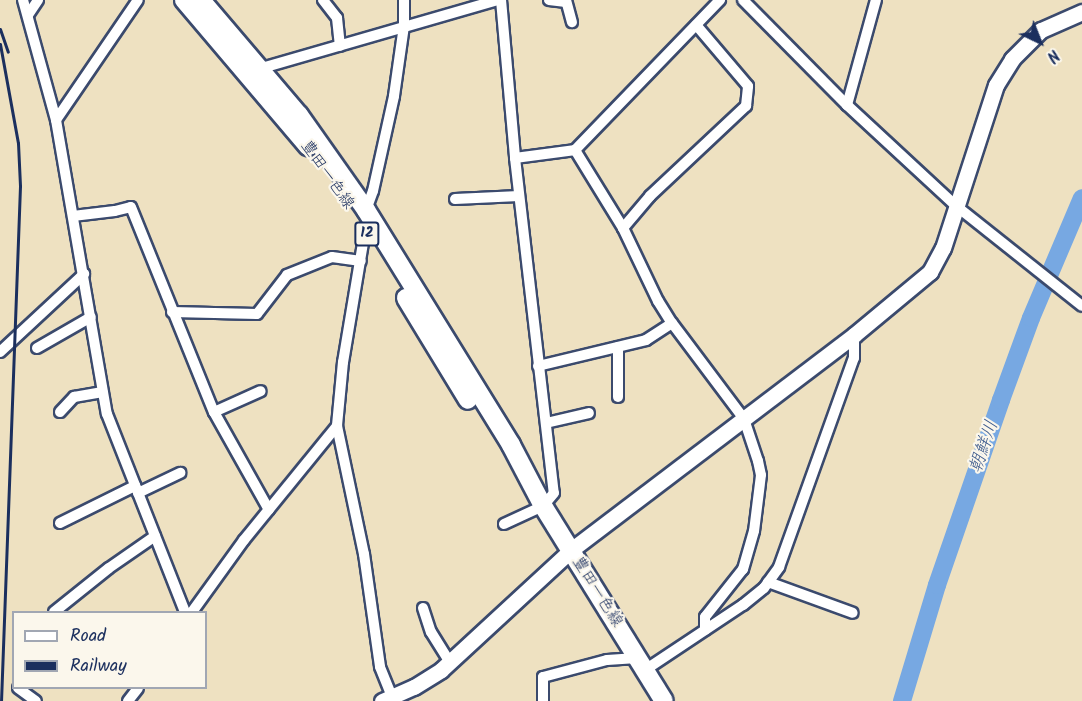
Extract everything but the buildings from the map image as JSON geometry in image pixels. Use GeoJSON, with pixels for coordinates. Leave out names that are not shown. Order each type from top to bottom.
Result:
{"type":"FeatureCollection","features":[{"type":"Feature","properties":{"kind":"main road","name":"豊田一色線"},"geometry":{"type":"LineString","coordinates":[[184,0],[302,139],[365,231],[501,452],[529,483]]}},
{"type":"Feature","properties":{"kind":"main road","name":"豊田一色線"},"geometry":{"type":"LineString","coordinates":[[210,3],[322,145],[366,210],[511,445],[529,483],[664,701]]}},
{"type":"Feature","properties":{"kind":"street"},"geometry":{"type":"LineString","coordinates":[[23,0],[56,120],[107,414],[185,611]]}},
{"type":"Feature","properties":{"kind":"street"},"geometry":{"type":"LineString","coordinates":[[28,15],[38,0]]}},
{"type":"Feature","properties":{"kind":"street"},"geometry":{"type":"LineString","coordinates":[[56,120],[138,0]]}},
{"type":"Feature","properties":{"kind":"street"},"geometry":{"type":"LineString","coordinates":[[323,0],[337,18],[340,46]]}},
{"type":"Feature","properties":{"kind":"street"},"geometry":{"type":"LineString","coordinates":[[366,210],[373,191],[394,96],[404,26],[404,0]]}},
{"type":"Feature","properties":{"kind":"street"},"geometry":{"type":"LineString","coordinates":[[262,68],[500,0],[519,196],[554,493],[543,506],[504,524]]}},
{"type":"Feature","properties":{"kind":"street"},"geometry":{"type":"LineString","coordinates":[[549,0],[566,1],[572,22]]}},
{"type":"Feature","properties":{"kind":"street"},"geometry":{"type":"LineString","coordinates":[[515,158],[575,150],[720,0]]}},
{"type":"Feature","properties":{"kind":"street"},"geometry":{"type":"LineString","coordinates":[[743,0],[847,105],[955,205],[1082,306]]}},
{"type":"Feature","properties":{"kind":"street"},"geometry":{"type":"LineString","coordinates":[[847,105],[876,0]]}},
{"type":"Feature","properties":{"kind":"street"},"geometry":{"type":"LineString","coordinates":[[365,231],[362,261],[343,362],[337,426],[364,554],[380,668],[389,699],[414,687],[450,663],[571,550],[854,335],[930,272],[943,248],[955,205],[996,85],[1012,59],[1041,30],[1082,12]]}},
{"type":"Feature","properties":{"kind":"street"},"geometry":{"type":"LineString","coordinates":[[623,228],[650,196],[746,106],[748,86],[696,25]]}},
{"type":"Feature","properties":{"kind":"street"},"geometry":{"type":"LineString","coordinates":[[575,150],[623,228],[658,301],[744,419],[761,475],[754,531],[743,569],[705,617],[703,622],[705,630]]}},
{"type":"Feature","properties":{"kind":"street"},"geometry":{"type":"LineString","coordinates":[[455,199],[519,196]]}},
{"type":"Feature","properties":{"kind":"street"},"geometry":{"type":"LineString","coordinates":[[73,216],[115,212],[130,207],[214,412],[269,510]]}},
{"type":"Feature","properties":{"kind":"street"},"geometry":{"type":"LineString","coordinates":[[172,312],[257,314],[287,275],[332,257],[362,261]]}},
{"type":"Feature","properties":{"kind":"street"},"geometry":{"type":"LineString","coordinates":[[0,352],[84,274]]}},
{"type":"Feature","properties":{"kind":"street"},"geometry":{"type":"LineString","coordinates":[[37,348],[91,317]]}},
{"type":"Feature","properties":{"kind":"street"},"geometry":{"type":"LineString","coordinates":[[538,366],[646,340],[672,323]]}},
{"type":"Feature","properties":{"kind":"street"},"geometry":{"type":"LineString","coordinates":[[543,701],[543,677],[607,660],[641,664],[705,630],[743,605],[768,582],[779,567],[854,358],[854,335]]}},
{"type":"Feature","properties":{"kind":"street"},"geometry":{"type":"LineString","coordinates":[[618,347],[618,397]]}},
{"type":"Feature","properties":{"kind":"street"},"geometry":{"type":"LineString","coordinates":[[214,412],[261,391]]}},
{"type":"Feature","properties":{"kind":"street"},"geometry":{"type":"LineString","coordinates":[[60,412],[74,397],[103,392]]}},
{"type":"Feature","properties":{"kind":"street"},"geometry":{"type":"LineString","coordinates":[[546,423],[589,413]]}},
{"type":"Feature","properties":{"kind":"street"},"geometry":{"type":"LineString","coordinates":[[193,611],[269,510],[337,426]]}},
{"type":"Feature","properties":{"kind":"street"},"geometry":{"type":"LineString","coordinates":[[60,523],[136,489],[180,473]]}},
{"type":"Feature","properties":{"kind":"street"},"geometry":{"type":"LineString","coordinates":[[55,611],[155,536]]}},
{"type":"Feature","properties":{"kind":"street"},"geometry":{"type":"LineString","coordinates":[[768,582],[853,614]]}},
{"type":"Feature","properties":{"kind":"street"},"geometry":{"type":"LineString","coordinates":[[423,608],[431,632],[450,663]]}},
{"type":"Feature","properties":{"kind":"street"},"geometry":{"type":"LineString","coordinates":[[20,689],[36,701]]}},
{"type":"Feature","properties":{"kind":"waterway","name":"朝鮮川"},"geometry":{"type":"LineString","coordinates":[[902,701],[937,585],[1001,400],[1031,318],[1082,198]]}},
{"type":"Feature","properties":{"kind":"railway"},"geometry":{"type":"LineString","coordinates":[[0,29],[8,52]]}},
{"type":"Feature","properties":{"kind":"railway"},"geometry":{"type":"LineString","coordinates":[[0,44],[18,143],[20,186],[1,701]]}}]}
